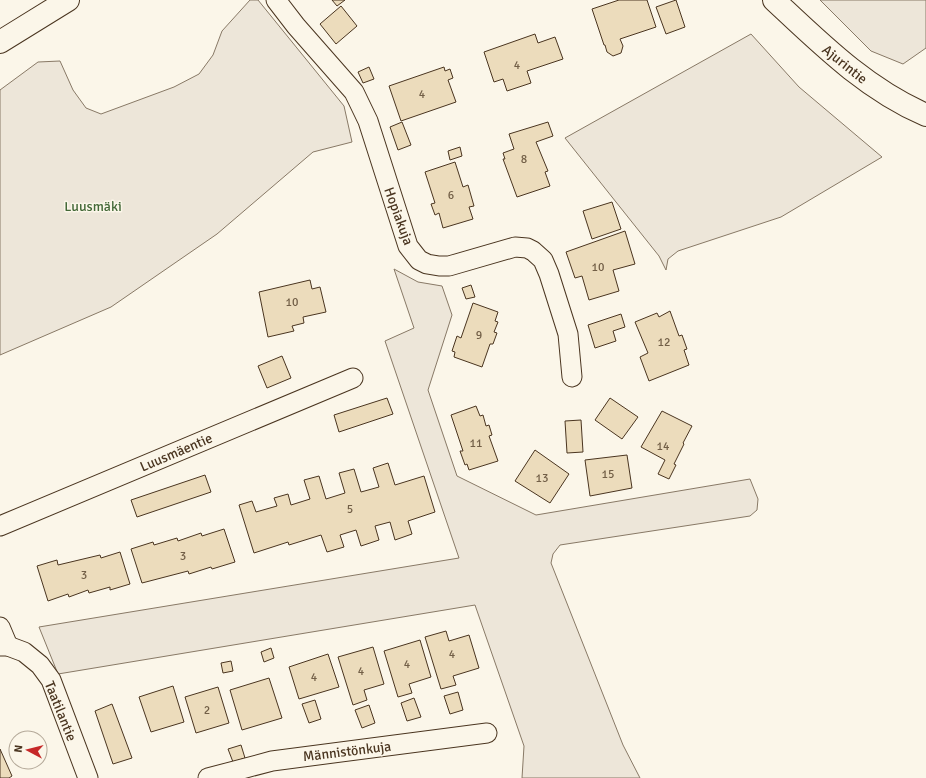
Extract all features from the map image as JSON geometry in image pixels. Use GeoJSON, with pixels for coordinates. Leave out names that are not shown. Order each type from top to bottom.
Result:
{"type":"FeatureCollection","features":[{"type":"Feature","properties":{"kind":"street"},"geometry":{"type":"LineString","coordinates":[[0,42],[68,0]]}},
{"type":"Feature","properties":{"kind":"street","name":"Hopiakuja"},"geometry":{"type":"LineString","coordinates":[[276,0],[296,26],[354,92],[368,121],[408,246],[419,260],[427,264],[450,266],[515,247],[527,248],[543,260],[549,274],[568,334],[572,377]]}},
{"type":"Feature","properties":{"kind":"street","name":"Ajurintie"},"geometry":{"type":"LineString","coordinates":[[774,0],[835,58],[870,85],[926,115]]}},
{"type":"Feature","properties":{"kind":"street","name":"Luusmäentie"},"geometry":{"type":"LineString","coordinates":[[0,526],[353,378]]}},
{"type":"Feature","properties":{"kind":"street"},"geometry":{"type":"LineString","coordinates":[[0,627],[4,646]]}},
{"type":"Feature","properties":{"kind":"street","name":"Taatilantie"},"geometry":{"type":"LineString","coordinates":[[4,646],[24,652],[40,665],[51,680],[88,778]]}},
{"type":"Feature","properties":{"kind":"street","name":"Männistönkuja"},"geometry":{"type":"LineString","coordinates":[[208,778],[272,761],[487,733]]}},
{"type":"Feature","properties":{"kind":"green space","name":"Luusmäki"},"geometry":{"type":"Polygon","coordinates":[[[250,0],[258,0],[344,106],[352,142],[313,152],[217,234],[111,307],[0,355],[0,90],[38,62],[60,61],[73,90],[86,108],[101,114],[174,87],[199,74],[213,55],[222,31],[250,0]]]}},
{"type":"Feature","properties":{"kind":"green space"},"geometry":{"type":"Polygon","coordinates":[[[820,0],[926,0],[926,48],[903,64],[871,51],[820,0]]]}},
{"type":"Feature","properties":{"kind":"green space"},"geometry":{"type":"Polygon","coordinates":[[[751,34],[799,87],[882,157],[781,217],[678,251],[668,259],[666,270],[659,256],[565,138],[751,34]]]}},
{"type":"Feature","properties":{"kind":"green space"},"geometry":{"type":"Polygon","coordinates":[[[394,269],[418,282],[442,286],[452,315],[428,390],[457,476],[536,515],[750,479],[758,499],[757,510],[750,516],[560,545],[553,554],[551,563],[623,745],[640,778],[522,778],[524,746],[475,605],[58,674],[39,627],[459,558],[385,341],[414,328],[394,269]]]}},
{"type":"Feature","properties":{"kind":"building"},"geometry":{"type":"Polygon","coordinates":[[[332,0],[345,0],[337,6],[332,0]]]}},
{"type":"Feature","properties":{"kind":"building"},"geometry":{"type":"Polygon","coordinates":[[[619,0],[647,0],[656,27],[620,39],[623,46],[621,53],[613,56],[607,52],[592,9],[619,0]]]}},
{"type":"Feature","properties":{"kind":"building"},"geometry":{"type":"Polygon","coordinates":[[[676,0],[685,27],[666,34],[656,7],[676,0]]]}},
{"type":"Feature","properties":{"kind":"building"},"geometry":{"type":"Polygon","coordinates":[[[341,6],[357,26],[336,44],[320,24],[341,6]]]}},
{"type":"Feature","properties":{"kind":"building"},"geometry":{"type":"Polygon","coordinates":[[[535,34],[538,43],[555,37],[563,59],[527,71],[531,83],[507,91],[503,79],[494,82],[484,52],[535,34]]]}},
{"type":"Feature","properties":{"kind":"building"},"geometry":{"type":"Polygon","coordinates":[[[369,67],[374,79],[363,83],[358,72],[369,67]]]}},
{"type":"Feature","properties":{"kind":"building"},"geometry":{"type":"Polygon","coordinates":[[[444,67],[445,71],[450,69],[453,78],[448,80],[456,102],[401,121],[389,86],[444,67]]]}},
{"type":"Feature","properties":{"kind":"building"},"geometry":{"type":"Polygon","coordinates":[[[402,122],[411,145],[398,150],[390,127],[402,122]]]}},
{"type":"Feature","properties":{"kind":"building"},"geometry":{"type":"Polygon","coordinates":[[[548,122],[553,136],[536,142],[548,171],[545,172],[550,186],[517,197],[503,159],[505,159],[503,153],[514,149],[509,134],[548,122]]]}},
{"type":"Feature","properties":{"kind":"building"},"geometry":{"type":"Polygon","coordinates":[[[460,147],[462,156],[450,160],[448,151],[460,147]]]}},
{"type":"Feature","properties":{"kind":"building"},"geometry":{"type":"Polygon","coordinates":[[[455,162],[463,187],[468,185],[474,206],[469,207],[473,219],[443,228],[439,213],[435,215],[431,204],[435,203],[425,172],[455,162]]]}},
{"type":"Feature","properties":{"kind":"building"},"geometry":{"type":"Polygon","coordinates":[[[612,202],[621,229],[592,239],[583,211],[612,202]]]}},
{"type":"Feature","properties":{"kind":"building"},"geometry":{"type":"Polygon","coordinates":[[[625,231],[635,264],[613,270],[619,291],[589,300],[582,276],[575,278],[566,252],[625,231]]]}},
{"type":"Feature","properties":{"kind":"building"},"geometry":{"type":"Polygon","coordinates":[[[310,280],[312,289],[320,287],[326,312],[303,317],[304,323],[292,326],[294,331],[268,337],[259,292],[310,280]]]}},
{"type":"Feature","properties":{"kind":"building"},"geometry":{"type":"Polygon","coordinates":[[[471,285],[475,297],[466,299],[462,288],[471,285]]]}},
{"type":"Feature","properties":{"kind":"building"},"geometry":{"type":"Polygon","coordinates":[[[473,303],[498,312],[495,321],[498,322],[494,332],[497,333],[493,344],[490,344],[482,367],[454,357],[455,352],[452,351],[457,336],[461,338],[473,303]]]}},
{"type":"Feature","properties":{"kind":"building"},"geometry":{"type":"Polygon","coordinates":[[[670,311],[679,336],[682,335],[687,349],[684,350],[689,365],[649,381],[640,357],[648,353],[635,322],[657,313],[659,317],[670,311]]]}},
{"type":"Feature","properties":{"kind":"building"},"geometry":{"type":"Polygon","coordinates":[[[621,314],[625,327],[613,331],[616,341],[595,348],[588,325],[621,314]]]}},
{"type":"Feature","properties":{"kind":"building"},"geometry":{"type":"Polygon","coordinates":[[[282,356],[291,378],[267,388],[258,366],[282,356]]]}},
{"type":"Feature","properties":{"kind":"building"},"geometry":{"type":"Polygon","coordinates":[[[387,398],[393,414],[339,432],[334,415],[387,398]]]}},
{"type":"Feature","properties":{"kind":"building"},"geometry":{"type":"Polygon","coordinates":[[[610,398],[638,417],[622,439],[595,420],[610,398]]]}},
{"type":"Feature","properties":{"kind":"building"},"geometry":{"type":"Polygon","coordinates":[[[476,406],[480,416],[483,415],[486,426],[489,425],[492,435],[489,436],[498,461],[469,470],[467,464],[465,465],[460,451],[463,451],[451,415],[476,406]]]}},
{"type":"Feature","properties":{"kind":"building"},"geometry":{"type":"Polygon","coordinates":[[[662,411],[692,426],[683,443],[684,444],[674,464],[676,465],[669,479],[658,474],[665,460],[641,447],[662,411]]]}},
{"type":"Feature","properties":{"kind":"building"},"geometry":{"type":"Polygon","coordinates":[[[581,420],[583,452],[567,453],[565,421],[581,420]]]}},
{"type":"Feature","properties":{"kind":"building"},"geometry":{"type":"Polygon","coordinates":[[[535,450],[569,474],[550,503],[515,481],[535,450]]]}},
{"type":"Feature","properties":{"kind":"building"},"geometry":{"type":"Polygon","coordinates":[[[627,455],[632,488],[590,496],[585,460],[627,455]]]}},
{"type":"Feature","properties":{"kind":"building"},"geometry":{"type":"Polygon","coordinates":[[[388,463],[395,485],[424,476],[435,512],[408,521],[412,534],[395,540],[390,522],[375,526],[379,540],[361,546],[356,530],[340,535],[344,547],[327,552],[321,535],[289,545],[288,542],[254,553],[239,505],[252,501],[256,512],[277,506],[274,498],[288,494],[291,505],[310,499],[304,480],[319,476],[326,499],[345,493],[339,473],[354,469],[361,492],[379,487],[373,468],[388,463]]]}},
{"type":"Feature","properties":{"kind":"building"},"geometry":{"type":"Polygon","coordinates":[[[205,475],[211,492],[137,517],[131,500],[205,475]]]}},
{"type":"Feature","properties":{"kind":"building"},"geometry":{"type":"Polygon","coordinates":[[[224,529],[235,562],[212,569],[211,567],[189,574],[188,571],[142,583],[131,549],[153,542],[154,545],[177,538],[178,541],[201,533],[202,536],[224,529]]]}},
{"type":"Feature","properties":{"kind":"building"},"geometry":{"type":"Polygon","coordinates":[[[120,552],[130,584],[110,590],[110,587],[89,593],[88,590],[69,597],[68,594],[48,601],[37,566],[57,560],[58,565],[100,555],[101,558],[120,552]]]}},
{"type":"Feature","properties":{"kind":"building"},"geometry":{"type":"Polygon","coordinates":[[[446,631],[449,641],[469,635],[479,668],[453,676],[456,685],[441,689],[425,637],[446,631]]]}},
{"type":"Feature","properties":{"kind":"building"},"geometry":{"type":"Polygon","coordinates":[[[420,640],[431,677],[409,684],[412,693],[398,697],[384,651],[420,640]]]}},
{"type":"Feature","properties":{"kind":"building"},"geometry":{"type":"Polygon","coordinates":[[[373,647],[384,684],[364,690],[367,700],[353,705],[338,657],[373,647]]]}},
{"type":"Feature","properties":{"kind":"building"},"geometry":{"type":"Polygon","coordinates":[[[271,648],[274,658],[264,662],[261,652],[271,648]]]}},
{"type":"Feature","properties":{"kind":"building"},"geometry":{"type":"Polygon","coordinates":[[[328,654],[339,687],[299,699],[289,667],[328,654]]]}},
{"type":"Feature","properties":{"kind":"building"},"geometry":{"type":"Polygon","coordinates":[[[231,661],[233,671],[223,673],[221,663],[231,661]]]}},
{"type":"Feature","properties":{"kind":"building"},"geometry":{"type":"Polygon","coordinates":[[[269,678],[282,718],[242,730],[230,690],[269,678]]]}},
{"type":"Feature","properties":{"kind":"building"},"geometry":{"type":"Polygon","coordinates":[[[173,686],[184,722],[151,732],[139,697],[173,686]]]}},
{"type":"Feature","properties":{"kind":"building"},"geometry":{"type":"Polygon","coordinates":[[[218,687],[229,723],[196,733],[185,697],[218,687]]]}},
{"type":"Feature","properties":{"kind":"building"},"geometry":{"type":"Polygon","coordinates":[[[458,692],[463,710],[450,714],[444,696],[458,692]]]}},
{"type":"Feature","properties":{"kind":"building"},"geometry":{"type":"Polygon","coordinates":[[[414,698],[421,717],[407,721],[401,703],[414,698]]]}},
{"type":"Feature","properties":{"kind":"building"},"geometry":{"type":"Polygon","coordinates":[[[315,700],[321,719],[309,723],[302,704],[315,700]]]}},
{"type":"Feature","properties":{"kind":"building"},"geometry":{"type":"Polygon","coordinates":[[[112,704],[132,758],[113,764],[95,711],[112,704]]]}},
{"type":"Feature","properties":{"kind":"building"},"geometry":{"type":"Polygon","coordinates":[[[369,705],[375,723],[362,728],[355,710],[369,705]]]}},
{"type":"Feature","properties":{"kind":"building"},"geometry":{"type":"Polygon","coordinates":[[[241,745],[245,758],[233,762],[228,749],[241,745]]]}},
{"type":"Feature","properties":{"kind":"building"},"geometry":{"type":"Polygon","coordinates":[[[0,749],[8,770],[12,776],[9,778],[0,778],[0,749]]]}}]}
